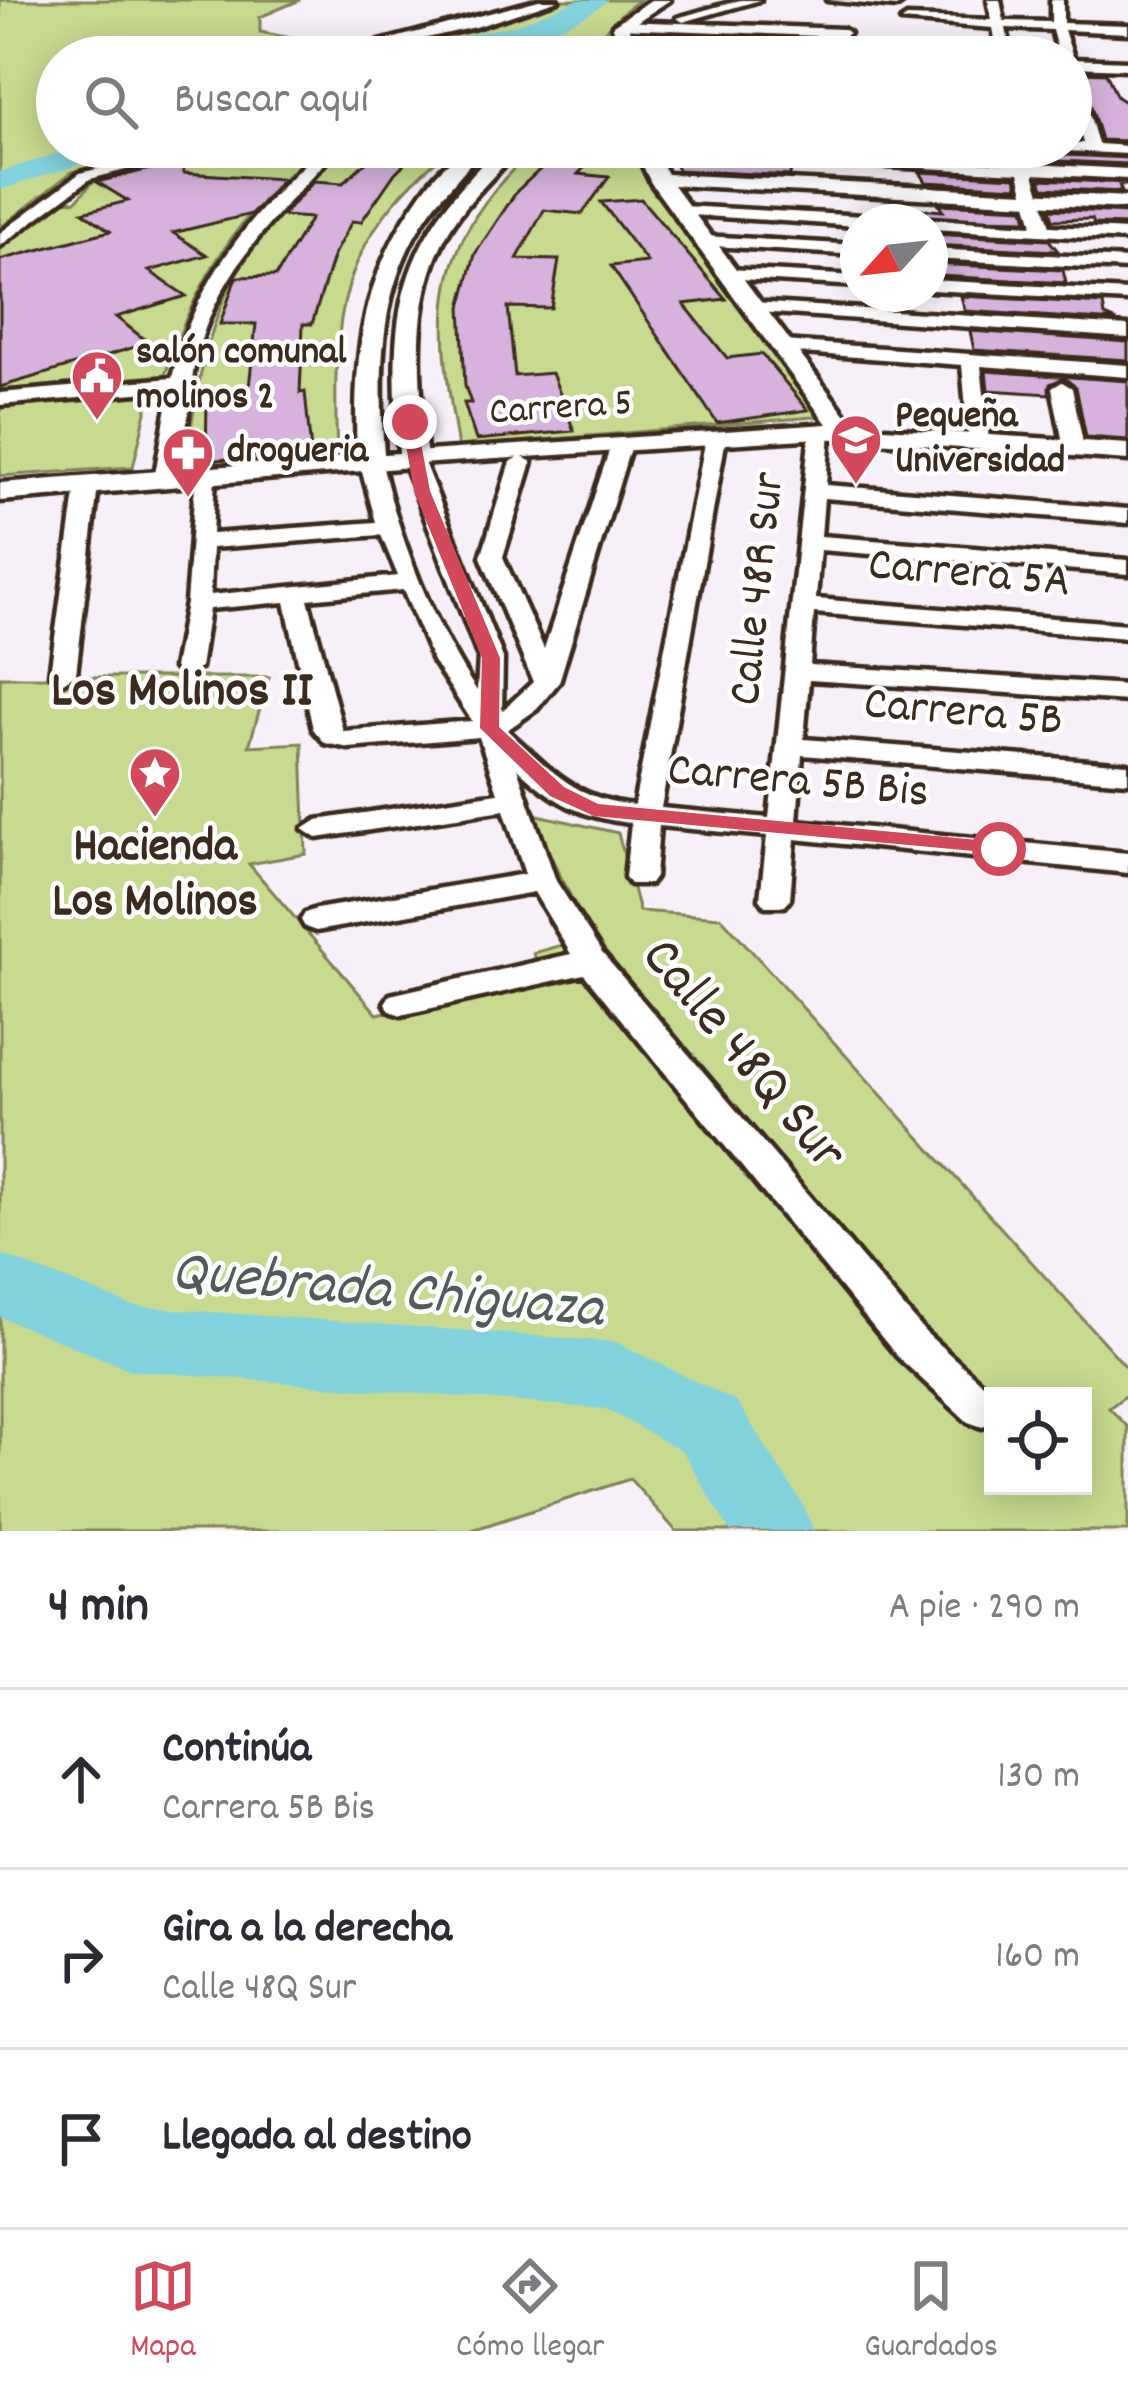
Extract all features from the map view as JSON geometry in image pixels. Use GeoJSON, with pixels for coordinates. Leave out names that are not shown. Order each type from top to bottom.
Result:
{"type":"FeatureCollection","features":[{"type":"Feature","properties":{"kind":"main road"},"geometry":{"type":"LineString","coordinates":[[627,36],[662,0]]}},
{"type":"Feature","properties":{"kind":"main road","name":"Calle 48Q Sur"},"geometry":{"type":"LineString","coordinates":[[371,464],[368,370],[384,272],[404,228],[455,168]]}},
{"type":"Feature","properties":{"kind":"main road","name":"Calle 48Q Sur"},"geometry":{"type":"LineString","coordinates":[[413,460],[406,326],[417,274],[437,228],[487,168]]}},
{"type":"Feature","properties":{"kind":"main road","name":"Carrera 5"},"geometry":{"type":"LineString","coordinates":[[0,493],[413,460]]}},
{"type":"Feature","properties":{"kind":"street"},"geometry":{"type":"LineString","coordinates":[[424,36],[552,0]]}},
{"type":"Feature","properties":{"kind":"street"},"geometry":{"type":"LineString","coordinates":[[634,36],[754,0]]}},
{"type":"Feature","properties":{"kind":"street"},"geometry":{"type":"LineString","coordinates":[[833,0],[896,3]]}},
{"type":"Feature","properties":{"kind":"street"},"geometry":{"type":"LineString","coordinates":[[1057,0],[1060,36]]}},
{"type":"Feature","properties":{"kind":"street"},"geometry":{"type":"LineString","coordinates":[[979,7],[994,4],[1003,36]]}},
{"type":"Feature","properties":{"kind":"street"},"geometry":{"type":"LineString","coordinates":[[941,36],[946,6]]}},
{"type":"Feature","properties":{"kind":"street"},"geometry":{"type":"LineString","coordinates":[[707,11],[847,18]]}},
{"type":"Feature","properties":{"kind":"street"},"geometry":{"type":"LineString","coordinates":[[1115,14],[1125,29]]}},
{"type":"Feature","properties":{"kind":"street"},"geometry":{"type":"LineString","coordinates":[[908,21],[1125,29]]}},
{"type":"Feature","properties":{"kind":"street"},"geometry":{"type":"LineString","coordinates":[[656,26],[843,33]]}},
{"type":"Feature","properties":{"kind":"street"},"geometry":{"type":"LineString","coordinates":[[1092,59],[1128,65]]}},
{"type":"Feature","properties":{"kind":"street"},"geometry":{"type":"LineString","coordinates":[[1092,148],[1128,150]]}},
{"type":"Feature","properties":{"kind":"street"},"geometry":{"type":"LineString","coordinates":[[0,241],[79,180],[115,168]]}},
{"type":"Feature","properties":{"kind":"street"},"geometry":{"type":"LineString","coordinates":[[165,480],[191,343],[223,271],[279,198],[310,168]]}},
{"type":"Feature","properties":{"kind":"street","name":"Calle 48R Sur"},"geometry":{"type":"LineString","coordinates":[[653,168],[783,347],[834,431],[814,491],[776,899]]}},
{"type":"Feature","properties":{"kind":"street"},"geometry":{"type":"LineString","coordinates":[[1005,168],[1128,174]]}},
{"type":"Feature","properties":{"kind":"street"},"geometry":{"type":"LineString","coordinates":[[1023,169],[1063,262]]}},
{"type":"Feature","properties":{"kind":"street"},"geometry":{"type":"LineString","coordinates":[[658,178],[1128,203]]}},
{"type":"Feature","properties":{"kind":"street"},"geometry":{"type":"LineString","coordinates":[[682,211],[840,220]]}},
{"type":"Feature","properties":{"kind":"street"},"geometry":{"type":"LineString","coordinates":[[948,225],[1128,235]]}},
{"type":"Feature","properties":{"kind":"street"},"geometry":{"type":"LineString","coordinates":[[704,241],[840,249]]}},
{"type":"Feature","properties":{"kind":"street"},"geometry":{"type":"LineString","coordinates":[[948,255],[1128,265]]}},
{"type":"Feature","properties":{"kind":"street"},"geometry":{"type":"LineString","coordinates":[[729,274],[840,280]]}},
{"type":"Feature","properties":{"kind":"street"},"geometry":{"type":"LineString","coordinates":[[948,286],[1128,296]]}},
{"type":"Feature","properties":{"kind":"street"},"geometry":{"type":"LineString","coordinates":[[753,307],[1128,332]]}},
{"type":"Feature","properties":{"kind":"street"},"geometry":{"type":"LineString","coordinates":[[783,347],[1128,370]]}},
{"type":"Feature","properties":{"kind":"street"},"geometry":{"type":"LineString","coordinates":[[971,360],[979,441]]}},
{"type":"Feature","properties":{"kind":"street"},"geometry":{"type":"LineString","coordinates":[[0,399],[182,383]]}},
{"type":"Feature","properties":{"kind":"street"},"geometry":{"type":"LineString","coordinates":[[1062,388],[1074,448]]}},
{"type":"Feature","properties":{"kind":"street","name":"Carrera 5"},"geometry":{"type":"LineString","coordinates":[[413,460],[834,431],[1128,452]]}},
{"type":"Feature","properties":{"kind":"street"},"geometry":{"type":"LineString","coordinates":[[640,877],[646,815],[716,438]]}},
{"type":"Feature","properties":{"kind":"street"},"geometry":{"type":"LineString","coordinates":[[295,593],[326,730],[334,737],[350,740],[489,728],[521,711],[546,682],[621,445]]}},
{"type":"Feature","properties":{"kind":"street","name":"Calle 48Q Sur"},"geometry":{"type":"LineString","coordinates":[[413,460],[491,658],[489,728]]}},
{"type":"Feature","properties":{"kind":"street"},"geometry":{"type":"LineString","coordinates":[[521,461],[492,557],[546,682]]}},
{"type":"Feature","properties":{"kind":"street","name":"Calle 48Q Sur"},"geometry":{"type":"LineString","coordinates":[[371,464],[388,528],[445,661],[489,728],[542,881],[591,962],[911,1343],[982,1408]]}},
{"type":"Feature","properties":{"kind":"street"},"geometry":{"type":"LineString","coordinates":[[188,668],[198,602],[204,477]]}},
{"type":"Feature","properties":{"kind":"street"},"geometry":{"type":"LineString","coordinates":[[63,674],[87,486]]}},
{"type":"Feature","properties":{"kind":"street"},"geometry":{"type":"LineString","coordinates":[[814,491],[1128,515]]}},
{"type":"Feature","properties":{"kind":"street"},"geometry":{"type":"LineString","coordinates":[[202,542],[388,528]]}},
{"type":"Feature","properties":{"kind":"street"},"geometry":{"type":"LineString","coordinates":[[810,542],[1128,567]]}},
{"type":"Feature","properties":{"kind":"street"},"geometry":{"type":"LineString","coordinates":[[198,602],[412,582]]}},
{"type":"Feature","properties":{"kind":"street","name":"Carrera 5A"},"geometry":{"type":"LineString","coordinates":[[804,605],[1128,632]]}},
{"type":"Feature","properties":{"kind":"street"},"geometry":{"type":"LineString","coordinates":[[797,672],[1128,693]]}},
{"type":"Feature","properties":{"kind":"street","name":"Carrera 5B Bis"},"geometry":{"type":"LineString","coordinates":[[489,728],[542,779],[575,803],[646,815],[1128,862]]}},
{"type":"Feature","properties":{"kind":"street","name":"Carrera 5B"},"geometry":{"type":"LineString","coordinates":[[790,746],[1128,773]]}},
{"type":"Feature","properties":{"kind":"street"},"geometry":{"type":"LineString","coordinates":[[317,829],[513,800]]}},
{"type":"Feature","properties":{"kind":"street"},"geometry":{"type":"LineString","coordinates":[[316,920],[542,881]]}},
{"type":"Feature","properties":{"kind":"street"},"geometry":{"type":"LineString","coordinates":[[401,1003],[591,962]]}},
{"type":"Feature","properties":{"kind":"green space"},"geometry":{"type":"Polygon","coordinates":[[[0,0],[300,0],[260,17],[260,32],[281,36],[36,36],[36,168],[90,168],[72,172],[0,228],[0,0]]]}},
{"type":"Feature","properties":{"kind":"green space"},"geometry":{"type":"Polygon","coordinates":[[[563,0],[640,0],[600,36],[443,36],[563,0]]]}},
{"type":"Feature","properties":{"kind":"green space"},"geometry":{"type":"Polygon","coordinates":[[[136,168],[296,168],[268,194],[225,248],[191,308],[165,375],[0,390],[0,247],[63,200],[76,201],[97,177],[136,168]]]}},
{"type":"Feature","properties":{"kind":"green space"},"geometry":{"type":"Polygon","coordinates":[[[317,168],[429,168],[385,215],[349,284],[337,362],[337,455],[186,466],[201,371],[228,289],[272,216],[317,168]]]}},
{"type":"Feature","properties":{"kind":"green space"},"geometry":{"type":"Polygon","coordinates":[[[516,168],[641,168],[826,416],[458,447],[445,357],[448,284],[475,216],[516,168]]]}},
{"type":"Feature","properties":{"kind":"green space"},"geometry":{"type":"Polygon","coordinates":[[[150,395],[133,467],[0,476],[0,408],[150,395]]]}},
{"type":"Feature","properties":{"kind":"green space"},"geometry":{"type":"Polygon","coordinates":[[[0,677],[269,677],[249,746],[302,743],[306,854],[249,864],[377,1014],[545,978],[533,953],[591,937],[529,813],[618,833],[639,911],[721,917],[1128,1369],[1128,1394],[1109,1408],[1128,1427],[1128,1531],[676,1531],[630,1479],[469,1531],[0,1531],[0,677]]]}},
{"type":"Feature","properties":{"kind":"building"},"geometry":{"type":"Polygon","coordinates":[[[1092,72],[1106,73],[1117,97],[1128,104],[1128,141],[1101,140],[1092,109],[1092,72]]]}},
{"type":"Feature","properties":{"kind":"building"},"geometry":{"type":"Polygon","coordinates":[[[1092,156],[1128,158],[1128,164],[1092,162],[1092,156]]]}},
{"type":"Feature","properties":{"kind":"building"},"geometry":{"type":"Polygon","coordinates":[[[154,168],[283,179],[252,214],[173,233],[207,255],[149,271],[186,296],[116,317],[149,343],[0,387],[0,260],[110,231],[83,212],[128,201],[97,182],[154,168]]]}},
{"type":"Feature","properties":{"kind":"building"},"geometry":{"type":"Polygon","coordinates":[[[359,168],[400,168],[361,222],[352,221],[334,254],[312,324],[303,324],[300,393],[305,392],[311,452],[206,461],[207,399],[248,396],[256,324],[220,324],[236,277],[276,276],[311,218],[282,216],[314,181],[343,183],[359,168]]]}},
{"type":"Feature","properties":{"kind":"building"},"geometry":{"type":"Polygon","coordinates":[[[542,168],[584,168],[578,174],[609,177],[582,214],[544,210],[517,259],[559,260],[551,308],[508,307],[515,376],[552,373],[574,431],[476,440],[464,403],[471,403],[465,386],[461,307],[475,254],[517,191],[542,168]]]}},
{"type":"Feature","properties":{"kind":"building"},"geometry":{"type":"Polygon","coordinates":[[[677,168],[791,168],[790,176],[677,168]]]}},
{"type":"Feature","properties":{"kind":"building"},"geometry":{"type":"Polygon","coordinates":[[[920,172],[1016,177],[1018,187],[926,182],[920,172]]]}},
{"type":"Feature","properties":{"kind":"building"},"geometry":{"type":"Polygon","coordinates":[[[1040,179],[1128,185],[1119,185],[1122,192],[1043,188],[1040,179]]]}},
{"type":"Feature","properties":{"kind":"building"},"geometry":{"type":"Polygon","coordinates":[[[641,199],[726,299],[684,304],[727,358],[762,354],[808,410],[717,423],[611,266],[647,262],[601,202],[641,199]]]}},
{"type":"Feature","properties":{"kind":"building"},"geometry":{"type":"Polygon","coordinates":[[[948,204],[1024,208],[1027,220],[948,218],[948,204]]]}},
{"type":"Feature","properties":{"kind":"building"},"geometry":{"type":"Polygon","coordinates":[[[1050,209],[1128,213],[1128,225],[1053,220],[1050,209]]]}},
{"type":"Feature","properties":{"kind":"building"},"geometry":{"type":"Polygon","coordinates":[[[948,235],[1049,240],[1058,251],[948,246],[948,235]]]}},
{"type":"Feature","properties":{"kind":"building"},"geometry":{"type":"Polygon","coordinates":[[[948,265],[1063,270],[1066,283],[948,276],[948,265]]]}},
{"type":"Feature","properties":{"kind":"building"},"geometry":{"type":"Polygon","coordinates":[[[961,296],[1103,304],[1105,316],[1117,321],[965,311],[961,296]]]}},
{"type":"Feature","properties":{"kind":"building"},"geometry":{"type":"Polygon","coordinates":[[[970,331],[1128,342],[1128,360],[974,350],[970,331]]]}},
{"type":"Feature","properties":{"kind":"building"},"geometry":{"type":"Polygon","coordinates":[[[986,371],[1128,381],[1128,440],[1086,437],[1076,387],[1064,378],[1050,384],[1049,394],[988,390],[986,371]]]}},
{"type":"Feature","properties":{"kind":"waterway","name":"Quebrada Chiguaza"},"geometry":{"type":"LineString","coordinates":[[498,36],[597,0]]}},
{"type":"Feature","properties":{"kind":"waterway","name":"Quebrada Chiguaza"},"geometry":{"type":"LineString","coordinates":[[0,181],[40,168]]}},
{"type":"Feature","properties":{"kind":"waterway","name":"Quebrada Chiguaza"},"geometry":{"type":"LineString","coordinates":[[0,1285],[131,1338],[616,1376],[710,1427],[774,1531]]}},
{"type":"Feature","properties":{"kind":"place","name":"salón comunal molinos 2"},"geometry":{"type":"Point","coordinates":[97,422]}},
{"type":"Feature","properties":{"kind":"place","name":"Pequeña Universidad"},"geometry":{"type":"Point","coordinates":[856,486]}},
{"type":"Feature","properties":{"kind":"place","name":"drogueria"},"geometry":{"type":"Point","coordinates":[188,499]}},
{"type":"Feature","properties":{"kind":"place","name":"Hacienda Los Molinos"},"geometry":{"type":"Point","coordinates":[155,819]}},
{"type":"Feature","properties":{"kind":"district","name":"Los Molinos II"},"geometry":{"type":"Point","coordinates":[182,694]}},
{"type":"Feature","properties":{"kind":"route"},"geometry":{"type":"LineString","coordinates":[[410,422],[422,491],[491,658],[489,728],[557,791],[594,810],[999,849]]}}]}
